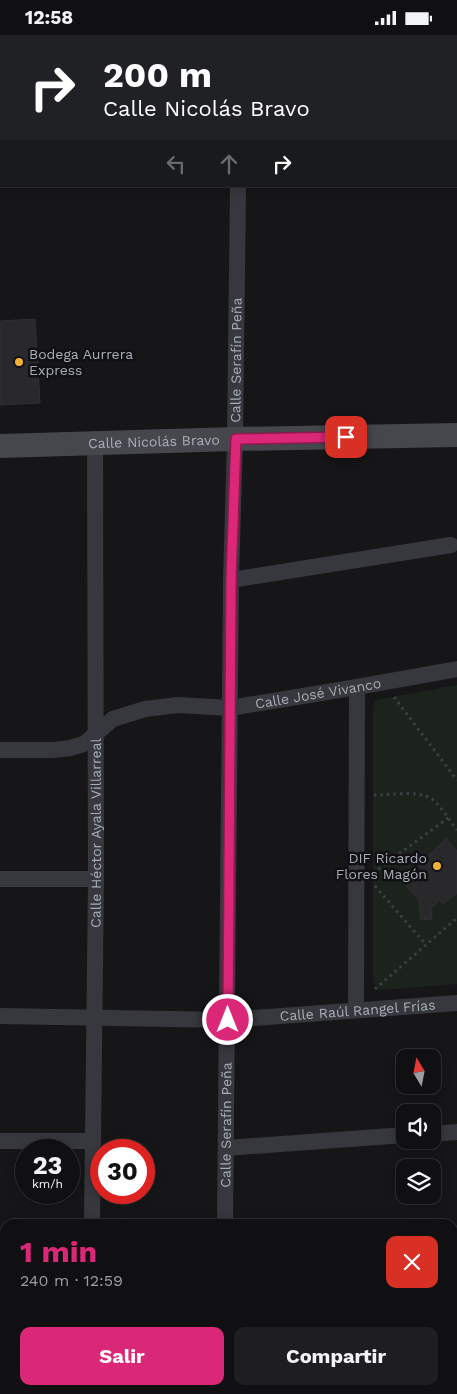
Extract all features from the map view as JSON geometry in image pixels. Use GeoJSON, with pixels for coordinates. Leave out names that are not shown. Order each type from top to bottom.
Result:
{"type":"FeatureCollection","features":[{"type":"Feature","properties":{"kind":"street","name":"Calle Serafín Peña"},"geometry":{"type":"LineString","coordinates":[[225,1219],[231,580],[236,439],[238,187]]}},
{"type":"Feature","properties":{"kind":"street","name":"Calle Nicolás Bravo"},"geometry":{"type":"LineString","coordinates":[[0,446],[457,435]]}},
{"type":"Feature","properties":{"kind":"street","name":"Calle Héctor Ayala Villarreal"},"geometry":{"type":"LineString","coordinates":[[92,1139],[96,879],[96,443]]}},
{"type":"Feature","properties":{"kind":"street"},"geometry":{"type":"LineString","coordinates":[[231,580],[451,545]]}},
{"type":"Feature","properties":{"kind":"street","name":"Calle José Vivanco"},"geometry":{"type":"LineString","coordinates":[[0,750],[54,750],[70,748],[84,744],[113,719],[145,709],[178,705],[230,708],[457,669]]}},
{"type":"Feature","properties":{"kind":"street"},"geometry":{"type":"LineString","coordinates":[[356,1010],[357,687]]}},
{"type":"Feature","properties":{"kind":"street"},"geometry":{"type":"LineString","coordinates":[[0,879],[96,879]]}},
{"type":"Feature","properties":{"kind":"street","name":"Calle Raúl Rangel Frías"},"geometry":{"type":"LineString","coordinates":[[0,1016],[228,1020],[457,1003]]}},
{"type":"Feature","properties":{"kind":"street"},"geometry":{"type":"LineString","coordinates":[[441,1133],[457,1132]]}},
{"type":"Feature","properties":{"kind":"street"},"geometry":{"type":"LineString","coordinates":[[226,1147],[396,1136]]}},
{"type":"Feature","properties":{"kind":"street"},"geometry":{"type":"LineString","coordinates":[[0,1141],[90,1141]]}},
{"type":"Feature","properties":{"kind":"street","name":"Calle Héctor Ayala Villarreal"},"geometry":{"type":"LineString","coordinates":[[92,1204],[92,1219]]}},
{"type":"Feature","properties":{"kind":"path"},"geometry":{"type":"LineString","coordinates":[[392,694],[457,780]]}},
{"type":"Feature","properties":{"kind":"path"},"geometry":{"type":"LineString","coordinates":[[371,795],[417,794],[425,796],[433,800],[457,830]]}},
{"type":"Feature","properties":{"kind":"path"},"geometry":{"type":"LineString","coordinates":[[371,875],[448,819]]}},
{"type":"Feature","properties":{"kind":"path"},"geometry":{"type":"LineString","coordinates":[[371,882],[426,945]]}},
{"type":"Feature","properties":{"kind":"path"},"geometry":{"type":"LineString","coordinates":[[375,989],[457,918]]}},
{"type":"Feature","properties":{"kind":"shaded area"},"geometry":{"type":"Polygon","coordinates":[[[457,685],[457,984],[380,990],[373,982],[373,707],[376,700],[457,685]]]}},
{"type":"Feature","properties":{"kind":"building","name":"Bodega Aurrera Express"},"geometry":{"type":"Polygon","coordinates":[[[35,319],[40,403],[0,405],[0,321],[35,319]]]}},
{"type":"Feature","properties":{"kind":"building","name":"DIF Ricardo Flores Magón"},"geometry":{"type":"Polygon","coordinates":[[[446,839],[457,851],[457,893],[443,904],[440,900],[431,908],[432,919],[421,920],[419,900],[402,881],[446,839]]]}},
{"type":"Feature","properties":{"kind":"place","name":"Bodega Aurrera Express"},"geometry":{"type":"Point","coordinates":[19,362]}},
{"type":"Feature","properties":{"kind":"place","name":"DIF Ricardo Flores Magón"},"geometry":{"type":"Point","coordinates":[437,866]}},
{"type":"Feature","properties":{"kind":"route"},"geometry":{"type":"LineString","coordinates":[[228,1020],[231,580],[236,439],[346,437]]}}]}
